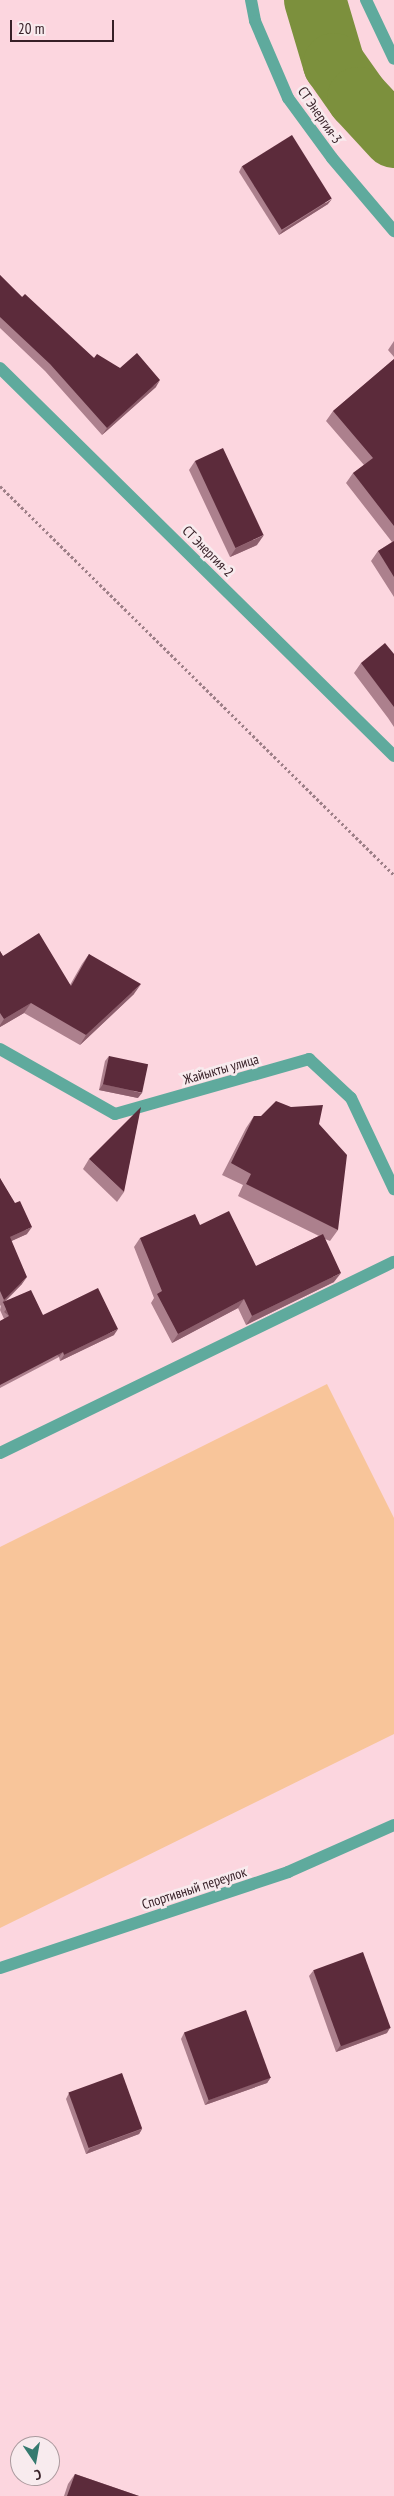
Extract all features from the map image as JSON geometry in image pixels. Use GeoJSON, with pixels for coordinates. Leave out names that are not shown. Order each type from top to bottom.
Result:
{"type":"FeatureCollection","features":[{"type":"Feature","properties":{"kind":"street","name":"СТ Энергия-3"},"geometry":{"type":"LineString","coordinates":[[251,0],[255,21],[288,98],[332,158],[394,231]]}},
{"type":"Feature","properties":{"kind":"street"},"geometry":{"type":"LineString","coordinates":[[366,0],[394,59]]}},
{"type":"Feature","properties":{"kind":"street","name":"СТ Энергия-2"},"geometry":{"type":"LineString","coordinates":[[0,368],[394,756]]}},
{"type":"Feature","properties":{"kind":"street","name":"Жайыкты улица"},"geometry":{"type":"LineString","coordinates":[[0,1049],[115,1114],[309,1059],[351,1098],[394,1190]]}},
{"type":"Feature","properties":{"kind":"street"},"geometry":{"type":"LineString","coordinates":[[0,1453],[394,1262]]}},
{"type":"Feature","properties":{"kind":"street","name":"Спортивный переулок"},"geometry":{"type":"LineString","coordinates":[[0,1968],[288,1872],[394,1825]]}},
{"type":"Feature","properties":{"kind":"path"},"geometry":{"type":"LineString","coordinates":[[0,486],[394,875]]}},
{"type":"Feature","properties":{"kind":"shaded area"},"geometry":{"type":"Polygon","coordinates":[[[327,1384],[394,1518],[394,1734],[0,1928],[0,1547],[327,1384]]]}},
{"type":"Feature","properties":{"kind":"building"},"geometry":{"type":"Polygon","coordinates":[[[292,135],[332,199],[282,230],[242,166],[292,135]]]}},
{"type":"Feature","properties":{"kind":"building"},"geometry":{"type":"Polygon","coordinates":[[[0,275],[22,297],[25,294],[94,358],[97,354],[120,368],[137,353],[160,380],[107,428],[50,364],[0,317],[0,275]]]}},
{"type":"Feature","properties":{"kind":"building"},"geometry":{"type":"Polygon","coordinates":[[[394,359],[394,526],[353,473],[373,458],[333,411],[394,359]]]}},
{"type":"Feature","properties":{"kind":"building"},"geometry":{"type":"Polygon","coordinates":[[[223,448],[264,535],[235,548],[195,461],[223,448]]]}},
{"type":"Feature","properties":{"kind":"building"},"geometry":{"type":"Polygon","coordinates":[[[394,541],[394,577],[378,551],[394,541]]]}},
{"type":"Feature","properties":{"kind":"building"},"geometry":{"type":"Polygon","coordinates":[[[385,643],[394,654],[394,707],[361,663],[385,643]]]}},
{"type":"Feature","properties":{"kind":"building"},"geometry":{"type":"Polygon","coordinates":[[[39,933],[71,986],[89,954],[141,984],[86,1035],[31,1003],[4,1019],[0,1013],[0,951],[3,956],[39,933]]]}},
{"type":"Feature","properties":{"kind":"building"},"geometry":{"type":"Polygon","coordinates":[[[109,1056],[148,1064],[142,1093],[103,1084],[109,1056]]]}},
{"type":"Feature","properties":{"kind":"building"},"geometry":{"type":"Polygon","coordinates":[[[276,1101],[291,1107],[323,1105],[319,1124],[347,1155],[338,1230],[246,1184],[251,1174],[231,1163],[254,1116],[261,1116],[276,1101]]]}},
{"type":"Feature","properties":{"kind":"building"},"geometry":{"type":"Polygon","coordinates":[[[141,1107],[124,1192],[89,1159],[141,1107]]]}},
{"type":"Feature","properties":{"kind":"building"},"geometry":{"type":"Polygon","coordinates":[[[0,1178],[15,1203],[20,1201],[32,1227],[10,1237],[27,1277],[4,1300],[0,1291],[0,1178]]]}},
{"type":"Feature","properties":{"kind":"building"},"geometry":{"type":"Polygon","coordinates":[[[229,1211],[256,1266],[323,1234],[341,1273],[252,1316],[244,1299],[178,1334],[157,1294],[162,1291],[140,1238],[195,1214],[200,1225],[229,1211]]]}},
{"type":"Feature","properties":{"kind":"building"},"geometry":{"type":"Polygon","coordinates":[[[98,1288],[118,1329],[64,1355],[63,1352],[0,1385],[0,1321],[9,1316],[3,1302],[31,1290],[43,1315],[98,1288]]]}},
{"type":"Feature","properties":{"kind":"building"},"geometry":{"type":"Polygon","coordinates":[[[363,1952],[391,2028],[341,2046],[313,1970],[363,1952]]]}},
{"type":"Feature","properties":{"kind":"building"},"geometry":{"type":"Polygon","coordinates":[[[246,2010],[271,2078],[209,2100],[184,2033],[246,2010]]]}},
{"type":"Feature","properties":{"kind":"building"},"geometry":{"type":"Polygon","coordinates":[[[122,2073],[142,2128],[89,2148],[68,2092],[122,2073]]]}},
{"type":"Feature","properties":{"kind":"building"},"geometry":{"type":"Polygon","coordinates":[[[75,2474],[139,2496],[67,2496],[75,2474]]]}},
{"type":"Feature","properties":{"kind":"waterway"},"geometry":{"type":"LineString","coordinates":[[315,0],[334,64],[358,98],[394,137]]}}]}
